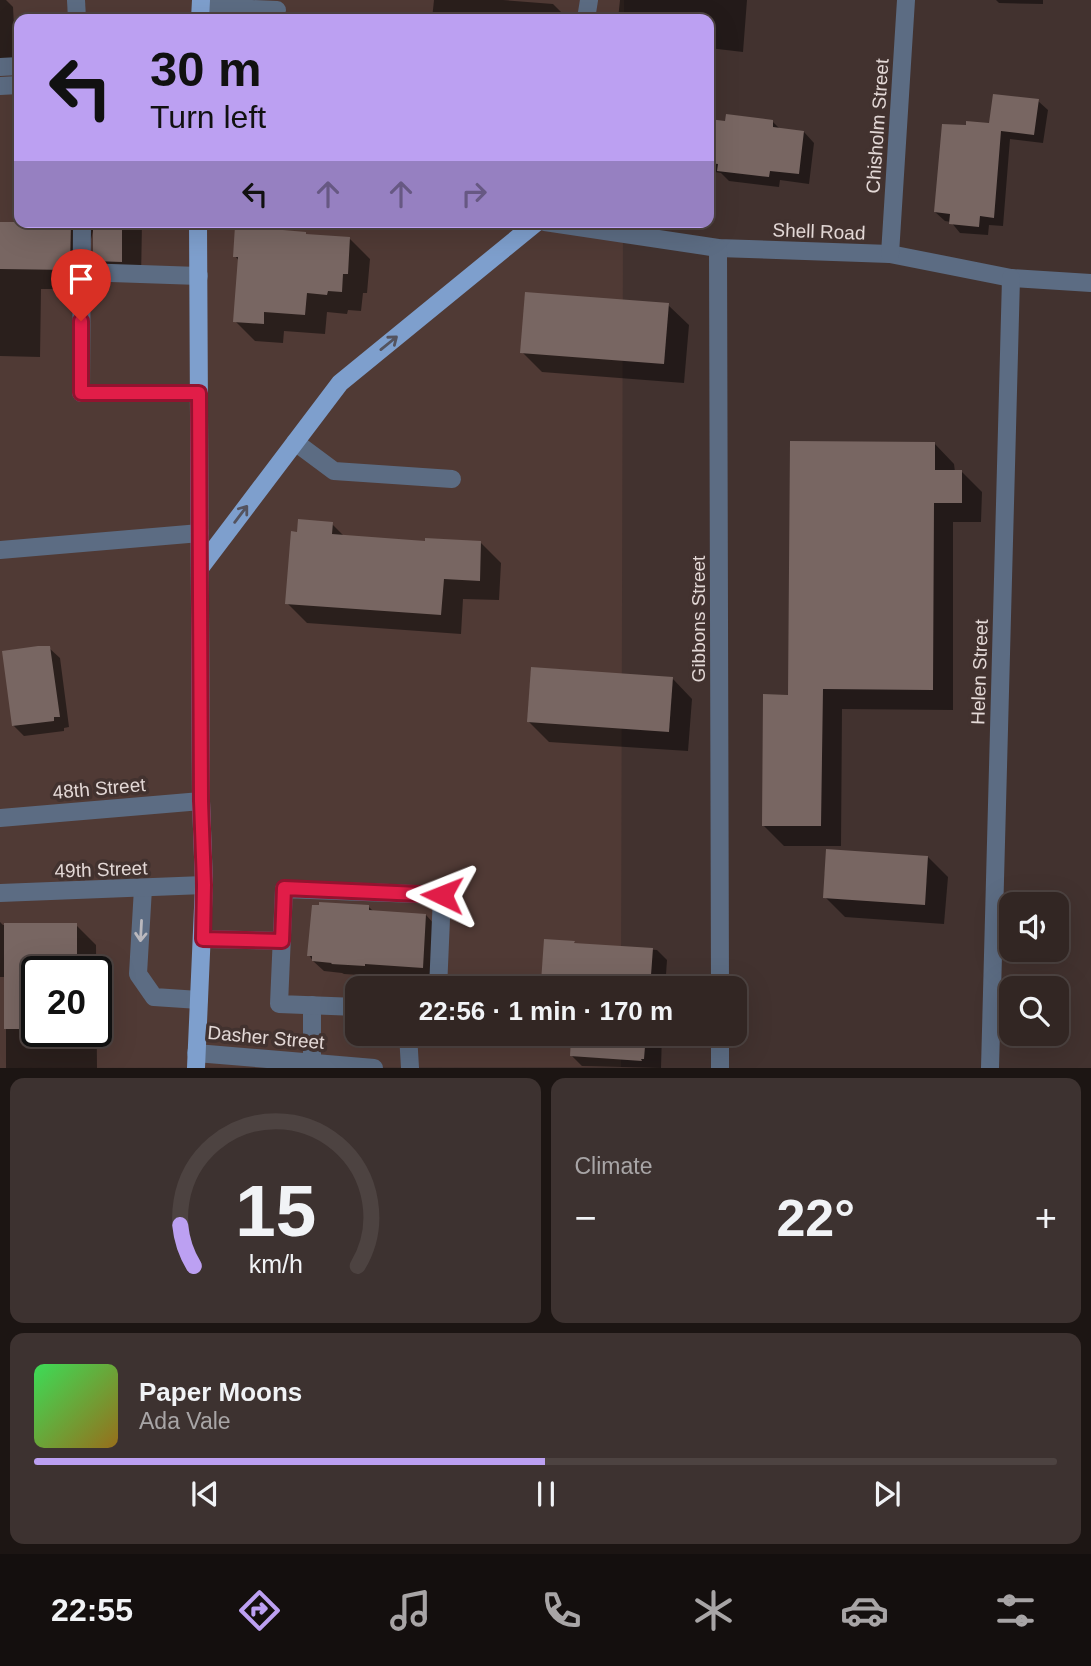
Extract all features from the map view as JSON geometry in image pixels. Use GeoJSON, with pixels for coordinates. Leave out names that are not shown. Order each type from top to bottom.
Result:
{"type":"FeatureCollection","features":[{"type":"Feature","properties":{"kind":"main road"},"geometry":{"type":"LineString","coordinates":[[196,1060],[204,885],[201,801],[198,228]]}},
{"type":"Feature","properties":{"kind":"main road"},"geometry":{"type":"LineString","coordinates":[[200,569],[340,383],[530,228]]}},
{"type":"Feature","properties":{"kind":"street","name":"Chisholm Street"},"geometry":{"type":"LineString","coordinates":[[890,254],[906,0]]}},
{"type":"Feature","properties":{"kind":"street"},"geometry":{"type":"LineString","coordinates":[[201,9],[277,10]]}},
{"type":"Feature","properties":{"kind":"street"},"geometry":{"type":"LineString","coordinates":[[82,228],[81,393],[199,393]]}},
{"type":"Feature","properties":{"kind":"street","name":"Shell Road"},"geometry":{"type":"LineString","coordinates":[[592,228],[718,248],[890,254],[1011,278],[1091,283]]}},
{"type":"Feature","properties":{"kind":"street","name":"Gibbons Street"},"geometry":{"type":"LineString","coordinates":[[718,248],[720,976]]}},
{"type":"Feature","properties":{"kind":"street"},"geometry":{"type":"LineString","coordinates":[[82,272],[199,276]]}},
{"type":"Feature","properties":{"kind":"street","name":"Helen Street"},"geometry":{"type":"LineString","coordinates":[[990,1068],[1011,278]]}},
{"type":"Feature","properties":{"kind":"street"},"geometry":{"type":"LineString","coordinates":[[295,442],[334,471],[452,479]]}},
{"type":"Feature","properties":{"kind":"street"},"geometry":{"type":"LineString","coordinates":[[0,550],[200,533]]}},
{"type":"Feature","properties":{"kind":"street","name":"48th Street"},"geometry":{"type":"LineString","coordinates":[[0,818],[201,801]]}},
{"type":"Feature","properties":{"kind":"street","name":"49th Street"},"geometry":{"type":"LineString","coordinates":[[0,894],[204,885]]}},
{"type":"Feature","properties":{"kind":"street"},"geometry":{"type":"LineString","coordinates":[[143,888],[138,974],[154,997],[199,1000]]}},
{"type":"Feature","properties":{"kind":"street"},"geometry":{"type":"LineString","coordinates":[[345,1006],[279,1004],[284,888],[442,895],[439,976]]}},
{"type":"Feature","properties":{"kind":"street"},"geometry":{"type":"LineString","coordinates":[[203,939],[282,941]]}},
{"type":"Feature","properties":{"kind":"street"},"geometry":{"type":"LineString","coordinates":[[312,1005],[312,1062]]}},
{"type":"Feature","properties":{"kind":"street"},"geometry":{"type":"LineString","coordinates":[[409,1046],[410,1068]]}},
{"type":"Feature","properties":{"kind":"street"},"geometry":{"type":"LineString","coordinates":[[720,1046],[720,1068]]}},
{"type":"Feature","properties":{"kind":"street","name":"Dasher Street"},"geometry":{"type":"LineString","coordinates":[[196,1060],[312,1062],[374,1068]]}},
{"type":"Feature","properties":{"kind":"shaded area"},"geometry":{"type":"Polygon","coordinates":[[[0,0],[624,0],[624,14],[14,14],[14,228],[623,228],[621,976],[345,976],[345,1046],[621,1046],[621,1067],[0,1068],[0,0]]]}},
{"type":"Feature","properties":{"kind":"building"},"geometry":{"type":"Polygon","coordinates":[[[993,94],[1039,99],[1034,135],[1001,131],[994,218],[980,216],[979,227],[949,224],[950,214],[934,212],[942,124],[966,125],[966,121],[989,123],[993,94]]]}},
{"type":"Feature","properties":{"kind":"building"},"geometry":{"type":"Polygon","coordinates":[[[726,114],[773,120],[773,127],[804,131],[799,174],[770,171],[769,177],[717,171],[718,164],[714,164],[714,120],[725,121],[726,114]]]}},
{"type":"Feature","properties":{"kind":"building"},"geometry":{"type":"Polygon","coordinates":[[[0,222],[14,222],[14,228],[71,228],[70,270],[0,269],[0,222]]]}},
{"type":"Feature","properties":{"kind":"building"},"geometry":{"type":"Polygon","coordinates":[[[93,228],[122,228],[122,262],[93,261],[93,228]]]}},
{"type":"Feature","properties":{"kind":"building"},"geometry":{"type":"Polygon","coordinates":[[[235,228],[350,237],[348,274],[343,274],[342,292],[328,291],[327,295],[307,293],[305,315],[264,312],[264,324],[233,322],[238,257],[233,257],[235,228]]]}},
{"type":"Feature","properties":{"kind":"building"},"geometry":{"type":"Polygon","coordinates":[[[525,292],[669,303],[664,364],[520,353],[525,292]]]}},
{"type":"Feature","properties":{"kind":"building"},"geometry":{"type":"Polygon","coordinates":[[[790,441],[935,442],[935,470],[962,470],[962,503],[934,503],[933,690],[823,689],[821,826],[762,826],[763,694],[788,695],[790,441]]]}},
{"type":"Feature","properties":{"kind":"building"},"geometry":{"type":"Polygon","coordinates":[[[298,519],[333,522],[332,534],[425,541],[425,538],[481,541],[480,581],[444,579],[441,615],[285,604],[291,531],[297,532],[298,519]]]}},
{"type":"Feature","properties":{"kind":"building"},"geometry":{"type":"Polygon","coordinates":[[[50,646],[60,717],[54,717],[54,721],[12,726],[2,651],[50,646]]]}},
{"type":"Feature","properties":{"kind":"building"},"geometry":{"type":"Polygon","coordinates":[[[531,667],[673,677],[669,732],[527,722],[531,667]]]}},
{"type":"Feature","properties":{"kind":"building"},"geometry":{"type":"Polygon","coordinates":[[[826,849],[928,856],[925,905],[823,898],[826,849]]]}},
{"type":"Feature","properties":{"kind":"building"},"geometry":{"type":"Polygon","coordinates":[[[319,902],[369,905],[369,910],[426,914],[423,968],[312,961],[312,956],[307,956],[312,905],[319,905],[319,902]]]}},
{"type":"Feature","properties":{"kind":"building"},"geometry":{"type":"Polygon","coordinates":[[[4,923],[77,923],[77,956],[21,956],[21,1029],[4,1029],[4,923]]]}},
{"type":"Feature","properties":{"kind":"building"},"geometry":{"type":"Polygon","coordinates":[[[544,939],[653,948],[651,976],[541,976],[544,939]]]}},
{"type":"Feature","properties":{"kind":"building"},"geometry":{"type":"Polygon","coordinates":[[[571,1046],[645,1046],[642,1061],[570,1056],[571,1046]]]}},
{"type":"Feature","properties":{"kind":"route"},"geometry":{"type":"LineString","coordinates":[[81,321],[81,393],[199,393],[203,939],[282,941],[284,888],[442,895]]}}]}
